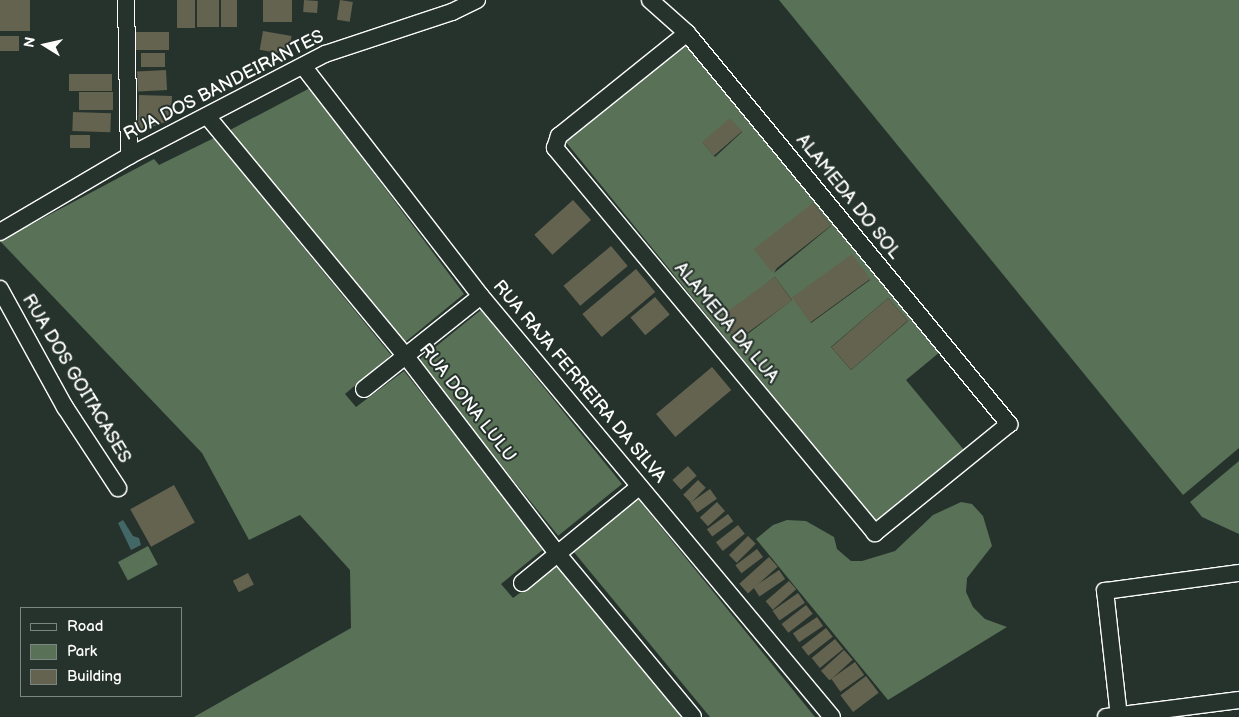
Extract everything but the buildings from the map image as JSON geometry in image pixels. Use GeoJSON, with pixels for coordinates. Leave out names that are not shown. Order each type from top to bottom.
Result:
{"type":"FeatureCollection","features":[{"type":"Feature","properties":{"kind":"street"},"geometry":{"type":"LineString","coordinates":[[126,0],[129,156]]}},
{"type":"Feature","properties":{"kind":"street","name":"RUA DOS BANDEIRANTES"},"geometry":{"type":"LineString","coordinates":[[0,232],[129,156],[326,54],[452,12],[477,0]]}},
{"type":"Feature","properties":{"kind":"street","name":"ALAMEDA DO SOL"},"geometry":{"type":"LineString","coordinates":[[650,0],[687,33],[1009,424],[875,533]]}},
{"type":"Feature","properties":{"kind":"street","name":"ALAMEDA DA LUA"},"geometry":{"type":"LineString","coordinates":[[687,33],[559,136],[555,142],[559,154],[875,533]]}},
{"type":"Feature","properties":{"kind":"street","name":"RUA RAJA FERREIRA DA SILVA"},"geometry":{"type":"LineString","coordinates":[[303,66],[481,296],[832,717]]}},
{"type":"Feature","properties":{"kind":"street","name":"RUA DONA LULU"},"geometry":{"type":"LineString","coordinates":[[207,116],[404,355],[557,553],[694,717]]}},
{"type":"Feature","properties":{"kind":"street","name":"RUA DOS GOITACASES"},"geometry":{"type":"LineString","coordinates":[[0,289],[65,407],[118,488]]}},
{"type":"Feature","properties":{"kind":"street"},"geometry":{"type":"LineString","coordinates":[[364,389],[404,355],[481,296]]}},
{"type":"Feature","properties":{"kind":"street"},"geometry":{"type":"LineString","coordinates":[[522,583],[639,487]]}},
{"type":"Feature","properties":{"kind":"street"},"geometry":{"type":"LineString","coordinates":[[1239,573],[1104,591],[1115,716],[1239,700]]}},
{"type":"Feature","properties":{"kind":"green space"},"geometry":{"type":"Polygon","coordinates":[[[779,0],[1239,0],[1239,448],[1183,495],[779,0]]]}},
{"type":"Feature","properties":{"kind":"green space"},"geometry":{"type":"Polygon","coordinates":[[[687,40],[940,352],[906,380],[964,450],[876,523],[565,141],[687,40]],[[730,119],[703,143],[715,157],[742,132],[730,119]],[[813,203],[774,273],[831,226],[813,203]],[[852,255],[793,298],[811,323],[870,280],[852,255]],[[775,277],[720,319],[737,342],[792,300],[775,277]],[[888,298],[831,347],[851,370],[908,321],[888,298]]]}},
{"type":"Feature","properties":{"kind":"green space"},"geometry":{"type":"Polygon","coordinates":[[[310,88],[464,294],[404,343],[230,130],[310,88]]]}},
{"type":"Feature","properties":{"kind":"green space"},"geometry":{"type":"Polygon","coordinates":[[[214,138],[391,355],[345,394],[356,407],[404,371],[545,548],[501,584],[513,598],[561,563],[685,717],[194,717],[351,628],[350,570],[300,515],[249,540],[202,453],[0,241],[154,159],[159,165],[214,138]]]}},
{"type":"Feature","properties":{"kind":"green space"},"geometry":{"type":"Polygon","coordinates":[[[481,310],[622,484],[558,536],[417,362],[481,310]]]}},
{"type":"Feature","properties":{"kind":"green space"},"geometry":{"type":"Polygon","coordinates":[[[1239,461],[1239,534],[1202,517],[1190,502],[1239,461]]]}},
{"type":"Feature","properties":{"kind":"green space"},"geometry":{"type":"Polygon","coordinates":[[[638,499],[815,717],[710,717],[573,551],[638,499]]]}},
{"type":"Feature","properties":{"kind":"green space"},"geometry":{"type":"Polygon","coordinates":[[[961,502],[972,504],[983,516],[992,546],[967,578],[966,592],[973,607],[985,619],[1007,627],[888,700],[756,539],[773,525],[787,520],[806,521],[834,537],[837,549],[851,561],[862,561],[895,551],[933,515],[961,502]]]}},
{"type":"Feature","properties":{"kind":"green space"},"geometry":{"type":"Polygon","coordinates":[[[148,546],[158,565],[128,581],[118,562],[148,546]]]}},
{"type":"Feature","properties":{"kind":"water"},"geometry":{"type":"Polygon","coordinates":[[[123,520],[133,536],[139,538],[141,545],[131,550],[118,523],[123,520]]]}}]}
